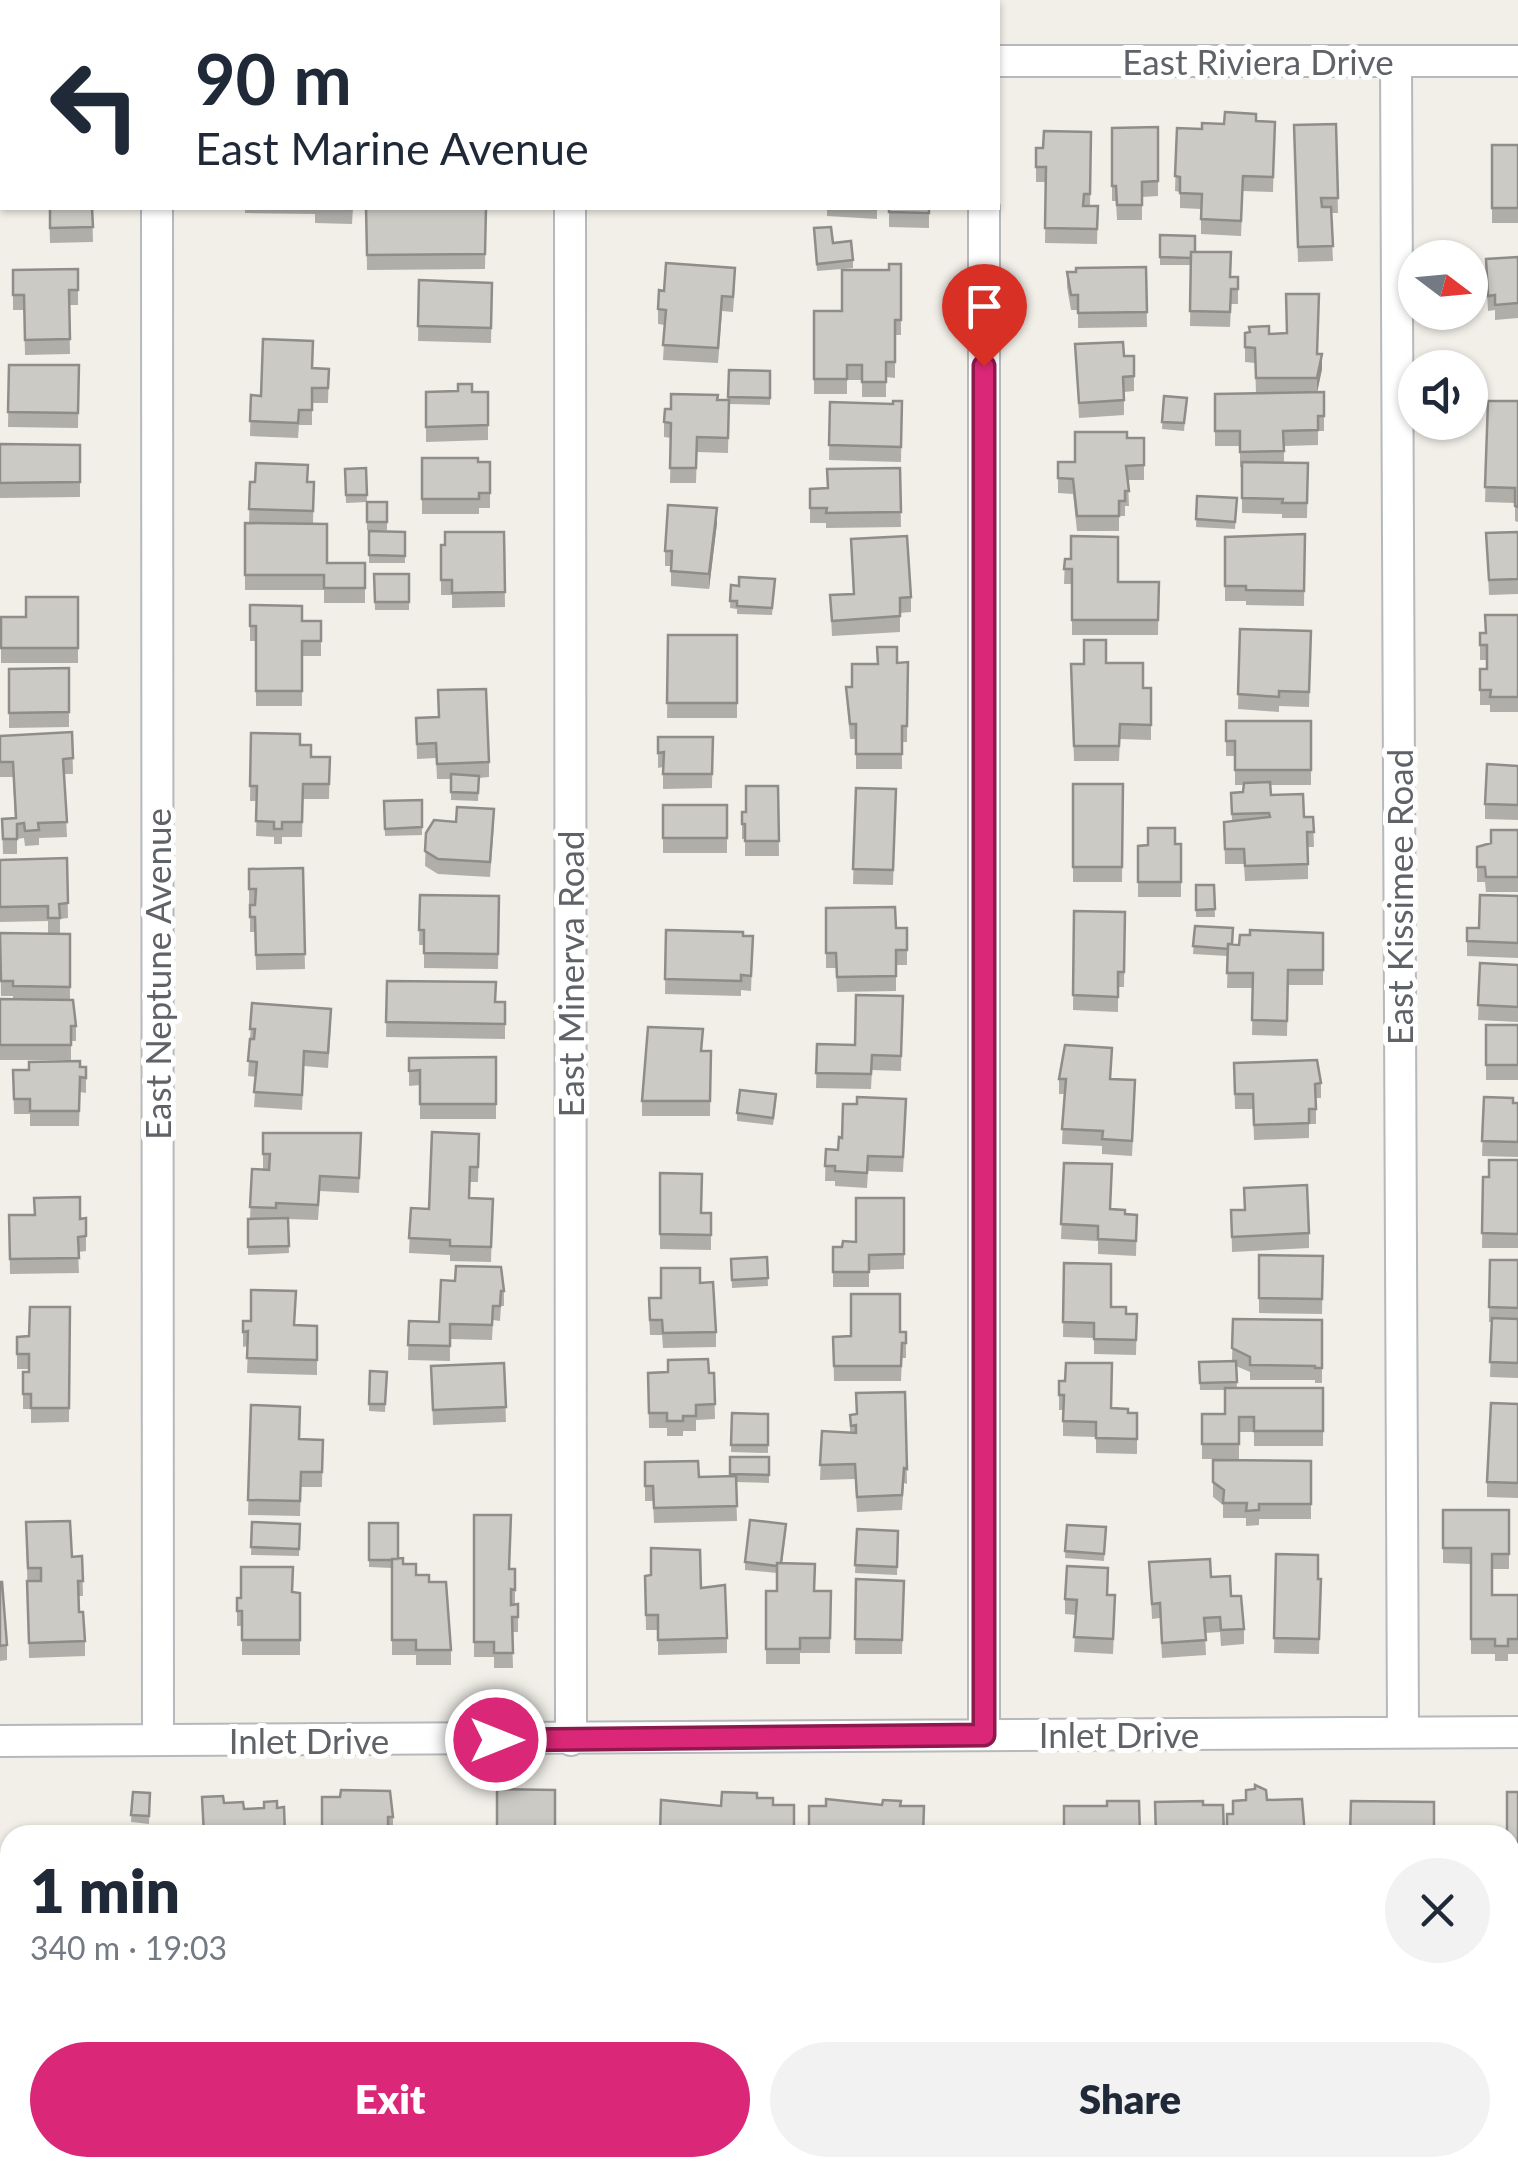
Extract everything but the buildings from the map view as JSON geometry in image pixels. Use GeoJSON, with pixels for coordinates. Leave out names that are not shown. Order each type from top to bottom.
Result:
{"type":"FeatureCollection","features":[{"type":"Feature","properties":{"kind":"street","name":"East Riviera Drive"},"geometry":{"type":"LineString","coordinates":[[1000,62],[1518,60]]}},
{"type":"Feature","properties":{"kind":"street","name":"East Kissimee Road"},"geometry":{"type":"LineString","coordinates":[[1396,62],[1403,1732]]}},
{"type":"Feature","properties":{"kind":"street","name":"East Neptune Avenue"},"geometry":{"type":"LineString","coordinates":[[158,210],[158,1740]]}},
{"type":"Feature","properties":{"kind":"street","name":"East Minerva Road"},"geometry":{"type":"LineString","coordinates":[[570,210],[571,1740]]}},
{"type":"Feature","properties":{"kind":"street"},"geometry":{"type":"LineString","coordinates":[[984,210],[984,1735]]}},
{"type":"Feature","properties":{"kind":"street","name":"Inlet Drive"},"geometry":{"type":"LineString","coordinates":[[0,1742],[1518,1732]]}},
{"type":"Feature","properties":{"kind":"route"},"geometry":{"type":"LineString","coordinates":[[496,1740],[984,1735],[984,366]]}}]}
